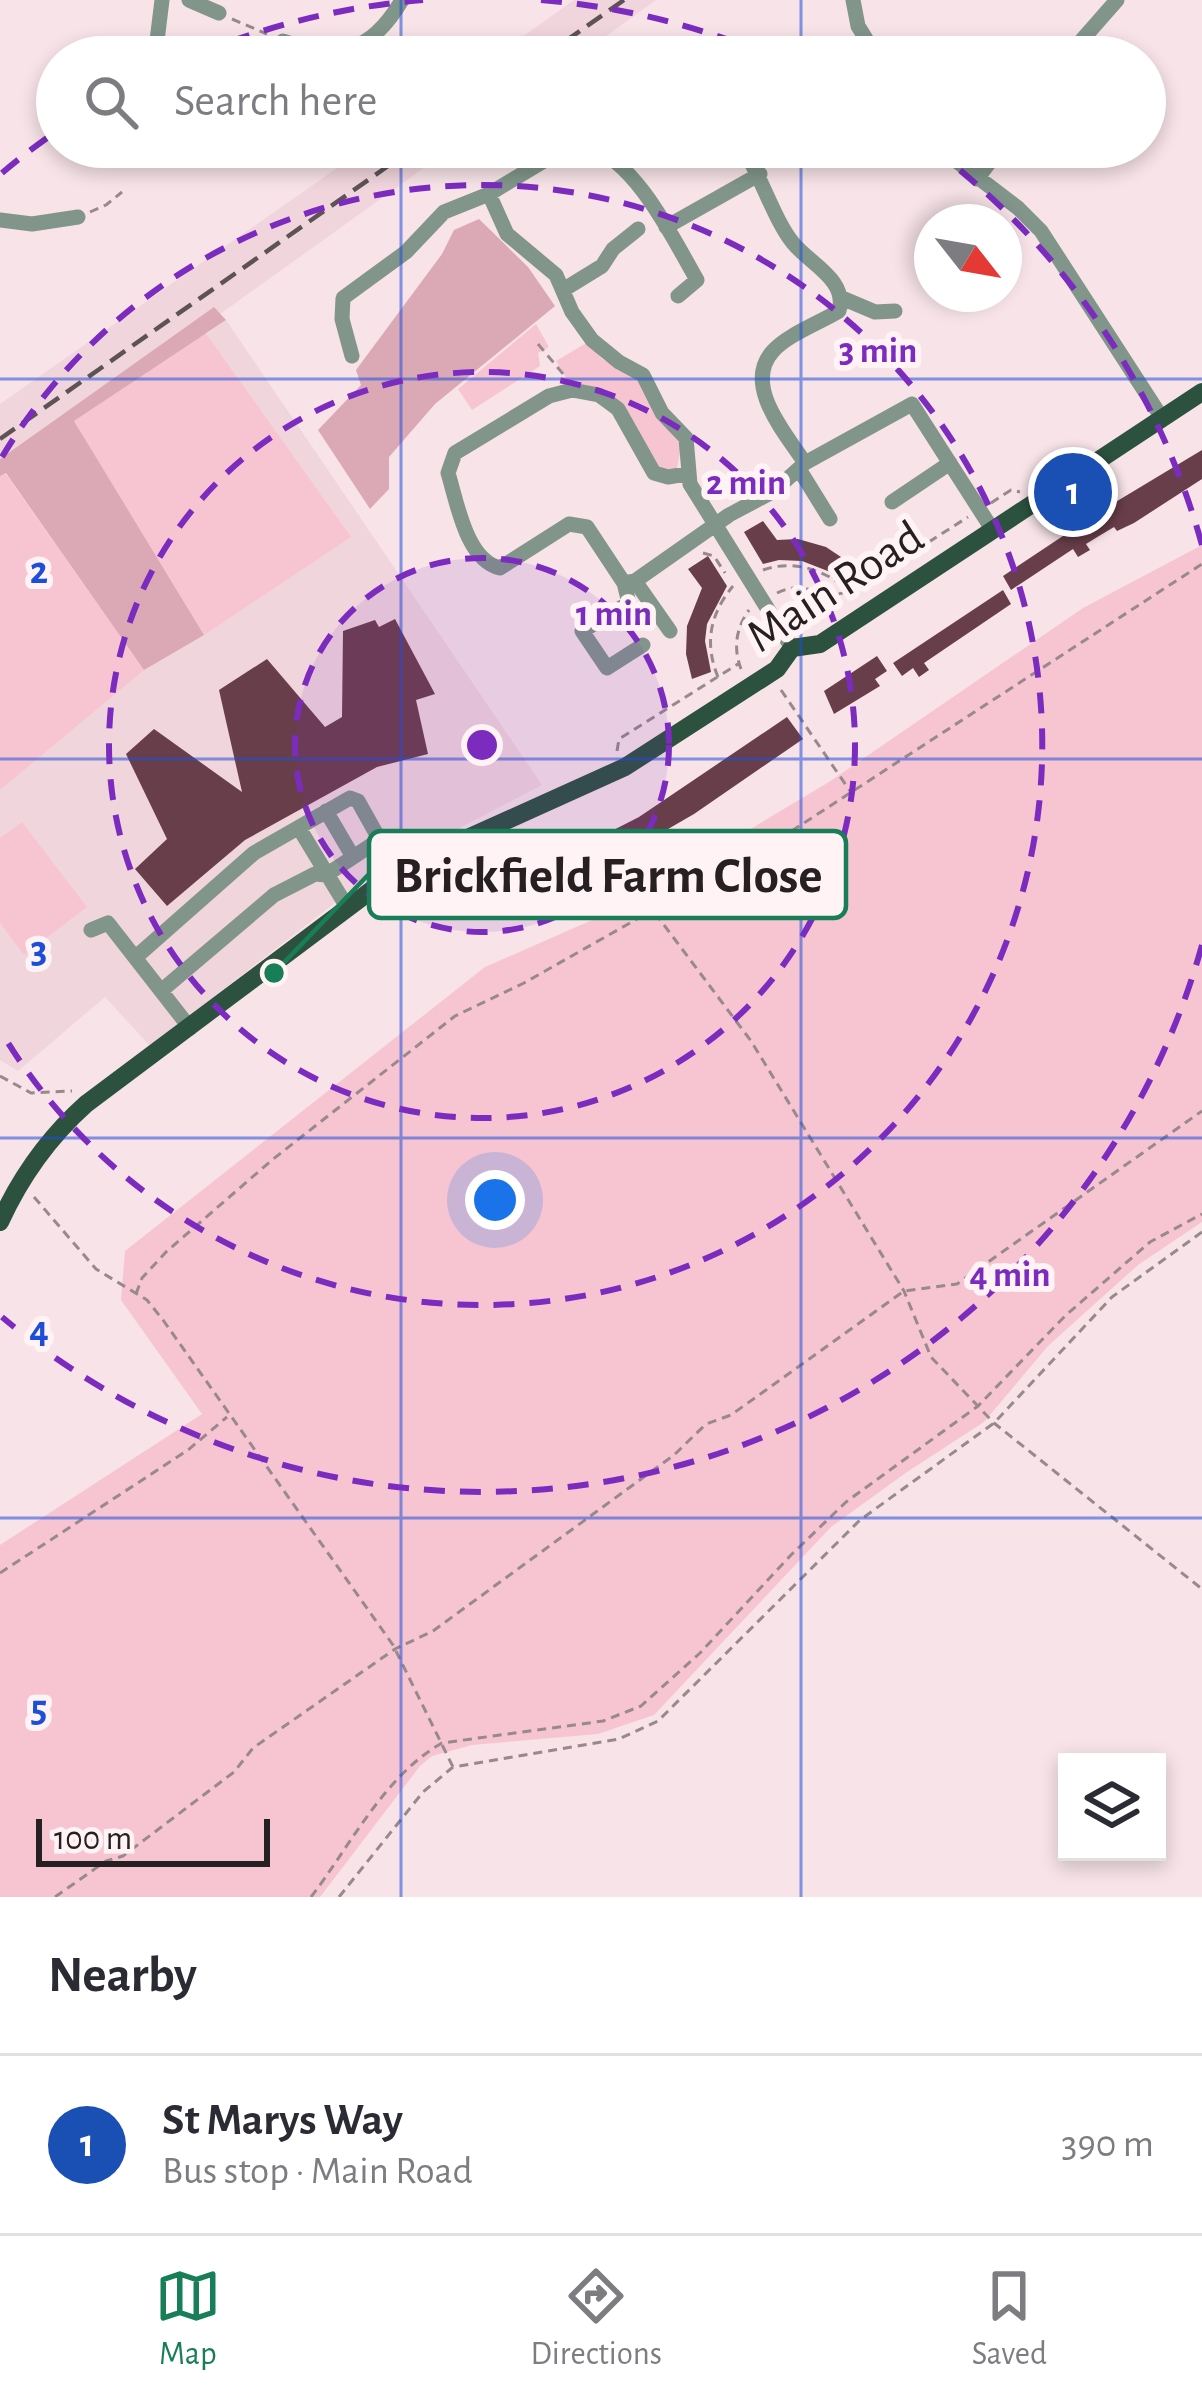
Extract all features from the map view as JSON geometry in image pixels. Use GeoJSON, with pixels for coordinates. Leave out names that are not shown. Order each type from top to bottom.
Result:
{"type":"FeatureCollection","features":[{"type":"Feature","properties":{"kind":"main road","name":"Main Road"},"geometry":{"type":"LineString","coordinates":[[0,1222],[55,1132],[400,868],[615,772],[770,673],[792,648],[820,644],[1202,392]]}},
{"type":"Feature","properties":{"kind":"street"},"geometry":{"type":"LineString","coordinates":[[158,36],[162,0]]}},
{"type":"Feature","properties":{"kind":"street"},"geometry":{"type":"LineString","coordinates":[[189,0],[219,13]]}},
{"type":"Feature","properties":{"kind":"street"},"geometry":{"type":"LineString","coordinates":[[372,36],[387,26],[402,0]]}},
{"type":"Feature","properties":{"kind":"street"},"geometry":{"type":"LineString","coordinates":[[853,0],[864,36]]}},
{"type":"Feature","properties":{"kind":"street"},"geometry":{"type":"LineString","coordinates":[[1085,36],[1117,0]]}},
{"type":"Feature","properties":{"kind":"street"},"geometry":{"type":"LineString","coordinates":[[352,356],[342,320],[343,298],[406,252],[444,212],[489,194],[532,168]]}},
{"type":"Feature","properties":{"kind":"street"},"geometry":{"type":"LineString","coordinates":[[624,168],[698,280],[678,296]]}},
{"type":"Feature","properties":{"kind":"street"},"geometry":{"type":"LineString","coordinates":[[756,168],[790,240],[837,286],[842,298],[838,311],[773,351],[764,369],[762,391],[830,519]]}},
{"type":"Feature","properties":{"kind":"street"},"geometry":{"type":"LineString","coordinates":[[964,168],[1018,208],[1044,236],[1162,418]]}},
{"type":"Feature","properties":{"kind":"street"},"geometry":{"type":"LineString","coordinates":[[977,179],[985,168]]}},
{"type":"Feature","properties":{"kind":"street"},"geometry":{"type":"LineString","coordinates":[[666,227],[760,174]]}},
{"type":"Feature","properties":{"kind":"street"},"geometry":{"type":"LineString","coordinates":[[489,194],[507,234],[553,272],[592,340],[643,375],[660,409],[685,436],[689,446],[686,474],[792,648]]}},
{"type":"Feature","properties":{"kind":"street"},"geometry":{"type":"LineString","coordinates":[[0,220],[32,224],[78,217]]}},
{"type":"Feature","properties":{"kind":"street"},"geometry":{"type":"LineString","coordinates":[[562,290],[602,266],[613,249],[638,229]]}},
{"type":"Feature","properties":{"kind":"street"},"geometry":{"type":"LineString","coordinates":[[842,298],[875,312],[896,311]]}},
{"type":"Feature","properties":{"kind":"street"},"geometry":{"type":"LineString","coordinates":[[670,631],[580,523],[569,524],[500,568],[488,565],[476,551],[448,473],[455,453],[549,396],[572,390],[596,394],[618,409],[654,473],[666,477],[686,474]]}},
{"type":"Feature","properties":{"kind":"street"},"geometry":{"type":"LineString","coordinates":[[630,582],[715,524],[774,491],[802,466],[912,404],[992,529]]}},
{"type":"Feature","properties":{"kind":"street"},"geometry":{"type":"LineString","coordinates":[[892,502],[950,463]]}},
{"type":"Feature","properties":{"kind":"street"},"geometry":{"type":"LineString","coordinates":[[630,582],[629,603],[583,631],[607,668],[644,645]]}},
{"type":"Feature","properties":{"kind":"street"},"geometry":{"type":"LineString","coordinates":[[136,957],[254,853],[350,798],[362,808],[378,838],[326,874],[315,874],[274,895],[161,991]]}},
{"type":"Feature","properties":{"kind":"street"},"geometry":{"type":"LineString","coordinates":[[326,811],[352,856]]}},
{"type":"Feature","properties":{"kind":"street"},"geometry":{"type":"LineString","coordinates":[[299,828],[347,908]]}},
{"type":"Feature","properties":{"kind":"street"},"geometry":{"type":"LineString","coordinates":[[91,930],[108,923],[190,1028]]}},
{"type":"Feature","properties":{"kind":"path"},"geometry":{"type":"LineString","coordinates":[[219,13],[272,36]]}},
{"type":"Feature","properties":{"kind":"path"},"geometry":{"type":"LineString","coordinates":[[78,217],[122,192]]}},
{"type":"Feature","properties":{"kind":"path"},"geometry":{"type":"LineString","coordinates":[[538,344],[562,369],[572,390]]}},
{"type":"Feature","properties":{"kind":"path"},"geometry":{"type":"LineString","coordinates":[[824,597],[850,591],[1011,490],[1040,496]]}},
{"type":"Feature","properties":{"kind":"path"},"geometry":{"type":"LineString","coordinates":[[696,556],[714,556],[750,609]]}},
{"type":"Feature","properties":{"kind":"path"},"geometry":{"type":"LineString","coordinates":[[136,1294],[142,1278],[166,1252],[272,1160],[455,1016],[787,834],[1202,564]]}},
{"type":"Feature","properties":{"kind":"path"},"geometry":{"type":"LineString","coordinates":[[778,593],[763,570],[784,565],[824,573],[850,591]]}},
{"type":"Feature","properties":{"kind":"path"},"geometry":{"type":"LineString","coordinates":[[718,676],[710,658],[710,633],[715,613],[734,585]]}},
{"type":"Feature","properties":{"kind":"path"},"geometry":{"type":"LineString","coordinates":[[615,772],[619,739],[739,663]]}},
{"type":"Feature","properties":{"kind":"path"},"geometry":{"type":"LineString","coordinates":[[770,673],[850,792]]}},
{"type":"Feature","properties":{"kind":"path"},"geometry":{"type":"LineString","coordinates":[[654,911],[751,1041],[904,1291],[931,1357],[994,1423],[1202,1589]]}},
{"type":"Feature","properties":{"kind":"path"},"geometry":{"type":"LineString","coordinates":[[0,1076],[32,1093],[99,1094]]}},
{"type":"Feature","properties":{"kind":"path"},"geometry":{"type":"LineString","coordinates":[[56,1897],[106,1861],[123,1856],[235,1772],[253,1748],[395,1648],[433,1631],[674,1455],[706,1424],[731,1415],[904,1291],[957,1284],[1202,1111]]}},
{"type":"Feature","properties":{"kind":"path"},"geometry":{"type":"LineString","coordinates":[[21,1182],[96,1269],[136,1294],[164,1320],[395,1648],[453,1767]]}},
{"type":"Feature","properties":{"kind":"path"},"geometry":{"type":"LineString","coordinates":[[311,1897],[396,1782],[442,1743],[603,1721],[641,1706],[700,1653],[846,1502],[978,1406],[1065,1316],[1150,1242],[1202,1214]]}},
{"type":"Feature","properties":{"kind":"path"},"geometry":{"type":"LineString","coordinates":[[339,1897],[423,1792],[453,1767],[619,1739],[658,1721],[860,1520],[994,1423],[1112,1297],[1202,1232]]}},
{"type":"Feature","properties":{"kind":"path"},"geometry":{"type":"LineString","coordinates":[[0,1573],[188,1450],[228,1416]]}},
{"type":"Feature","properties":{"kind":"shaded area"},"geometry":{"type":"Polygon","coordinates":[[[574,0],[656,0],[606,36],[523,36],[574,0]]]}},
{"type":"Feature","properties":{"kind":"shaded area"},"geometry":{"type":"Polygon","coordinates":[[[337,168],[424,168],[0,472],[0,404],[337,168]]]}},
{"type":"Feature","properties":{"kind":"shaded area"},"geometry":{"type":"Polygon","coordinates":[[[479,219],[528,267],[555,306],[435,404],[389,457],[389,489],[370,509],[318,430],[361,385],[356,370],[442,254],[454,230],[479,219]]]}},
{"type":"Feature","properties":{"kind":"shaded area"},"geometry":{"type":"Polygon","coordinates":[[[214,307],[226,320],[74,421],[204,635],[144,670],[6,473],[0,476],[0,459],[214,307]]]}},
{"type":"Feature","properties":{"kind":"shaded area"},"geometry":{"type":"Polygon","coordinates":[[[226,320],[542,785],[375,872],[150,1046],[105,997],[18,1071],[0,1060],[0,481],[226,320]]]}},
{"type":"Feature","properties":{"kind":"shaded area"},"geometry":{"type":"Polygon","coordinates":[[[536,324],[549,347],[538,353],[540,366],[472,410],[458,389],[536,324]]]}},
{"type":"Feature","properties":{"kind":"shaded area"},"geometry":{"type":"Polygon","coordinates":[[[204,331],[351,537],[204,635],[74,421],[204,331]]]}},
{"type":"Feature","properties":{"kind":"shaded area"},"geometry":{"type":"Polygon","coordinates":[[[588,342],[602,359],[637,377],[682,442],[677,468],[658,470],[625,409],[571,386],[556,361],[588,342]]]}},
{"type":"Feature","properties":{"kind":"shaded area"},"geometry":{"type":"Polygon","coordinates":[[[5,473],[144,670],[0,790],[0,476],[5,473]]]}},
{"type":"Feature","properties":{"kind":"shaded area"},"geometry":{"type":"Polygon","coordinates":[[[1202,545],[1202,1222],[1138,1265],[1048,1346],[984,1422],[831,1527],[654,1715],[598,1734],[472,1745],[432,1756],[320,1897],[0,1897],[0,1545],[202,1414],[121,1300],[125,1251],[485,967],[615,910],[829,782],[1083,608],[1202,545]]]}},
{"type":"Feature","properties":{"kind":"shaded area"},"geometry":{"type":"Polygon","coordinates":[[[22,822],[87,907],[24,955],[0,923],[0,838],[22,822]]]}},
{"type":"Feature","properties":{"kind":"building"},"geometry":{"type":"Polygon","coordinates":[[[1202,450],[1202,479],[1134,523],[1117,531],[1114,527],[1086,544],[1090,550],[1078,557],[1073,549],[1011,590],[1003,576],[1202,450]]]}},
{"type":"Feature","properties":{"kind":"building"},"geometry":{"type":"Polygon","coordinates":[[[763,521],[777,540],[798,539],[826,547],[862,571],[848,585],[838,575],[802,561],[763,564],[744,532],[763,521]]]}},
{"type":"Feature","properties":{"kind":"building"},"geometry":{"type":"Polygon","coordinates":[[[708,556],[727,586],[707,624],[711,672],[692,679],[686,654],[687,626],[702,588],[688,569],[708,556]]]}},
{"type":"Feature","properties":{"kind":"building"},"geometry":{"type":"Polygon","coordinates":[[[1003,590],[1011,604],[924,663],[929,670],[919,677],[913,668],[902,676],[893,663],[1003,590]]]}},
{"type":"Feature","properties":{"kind":"building"},"geometry":{"type":"Polygon","coordinates":[[[395,619],[435,694],[416,700],[428,754],[377,767],[245,840],[167,906],[135,869],[167,839],[126,754],[154,729],[242,792],[219,690],[267,659],[325,727],[342,717],[343,631],[375,620],[379,627],[395,619]]]}},
{"type":"Feature","properties":{"kind":"building"},"geometry":{"type":"Polygon","coordinates":[[[877,656],[887,671],[875,679],[880,686],[834,714],[824,691],[877,656]]]}},
{"type":"Feature","properties":{"kind":"building"},"geometry":{"type":"Polygon","coordinates":[[[787,717],[803,739],[694,814],[611,862],[564,878],[484,920],[472,896],[639,817],[787,717]]]}},
{"type":"Feature","properties":{"kind":"railway"},"geometry":{"type":"LineString","coordinates":[[573,36],[624,0]]}},
{"type":"Feature","properties":{"kind":"railway"},"geometry":{"type":"LineString","coordinates":[[0,439],[385,168]]}},
{"type":"Feature","properties":{"kind":"place","name":"St Marys Way"},"geometry":{"type":"Point","coordinates":[1073,492]}},
{"type":"Feature","properties":{"kind":"place","name":"Brickfield Farm Close"},"geometry":{"type":"Point","coordinates":[274,973]}}]}
